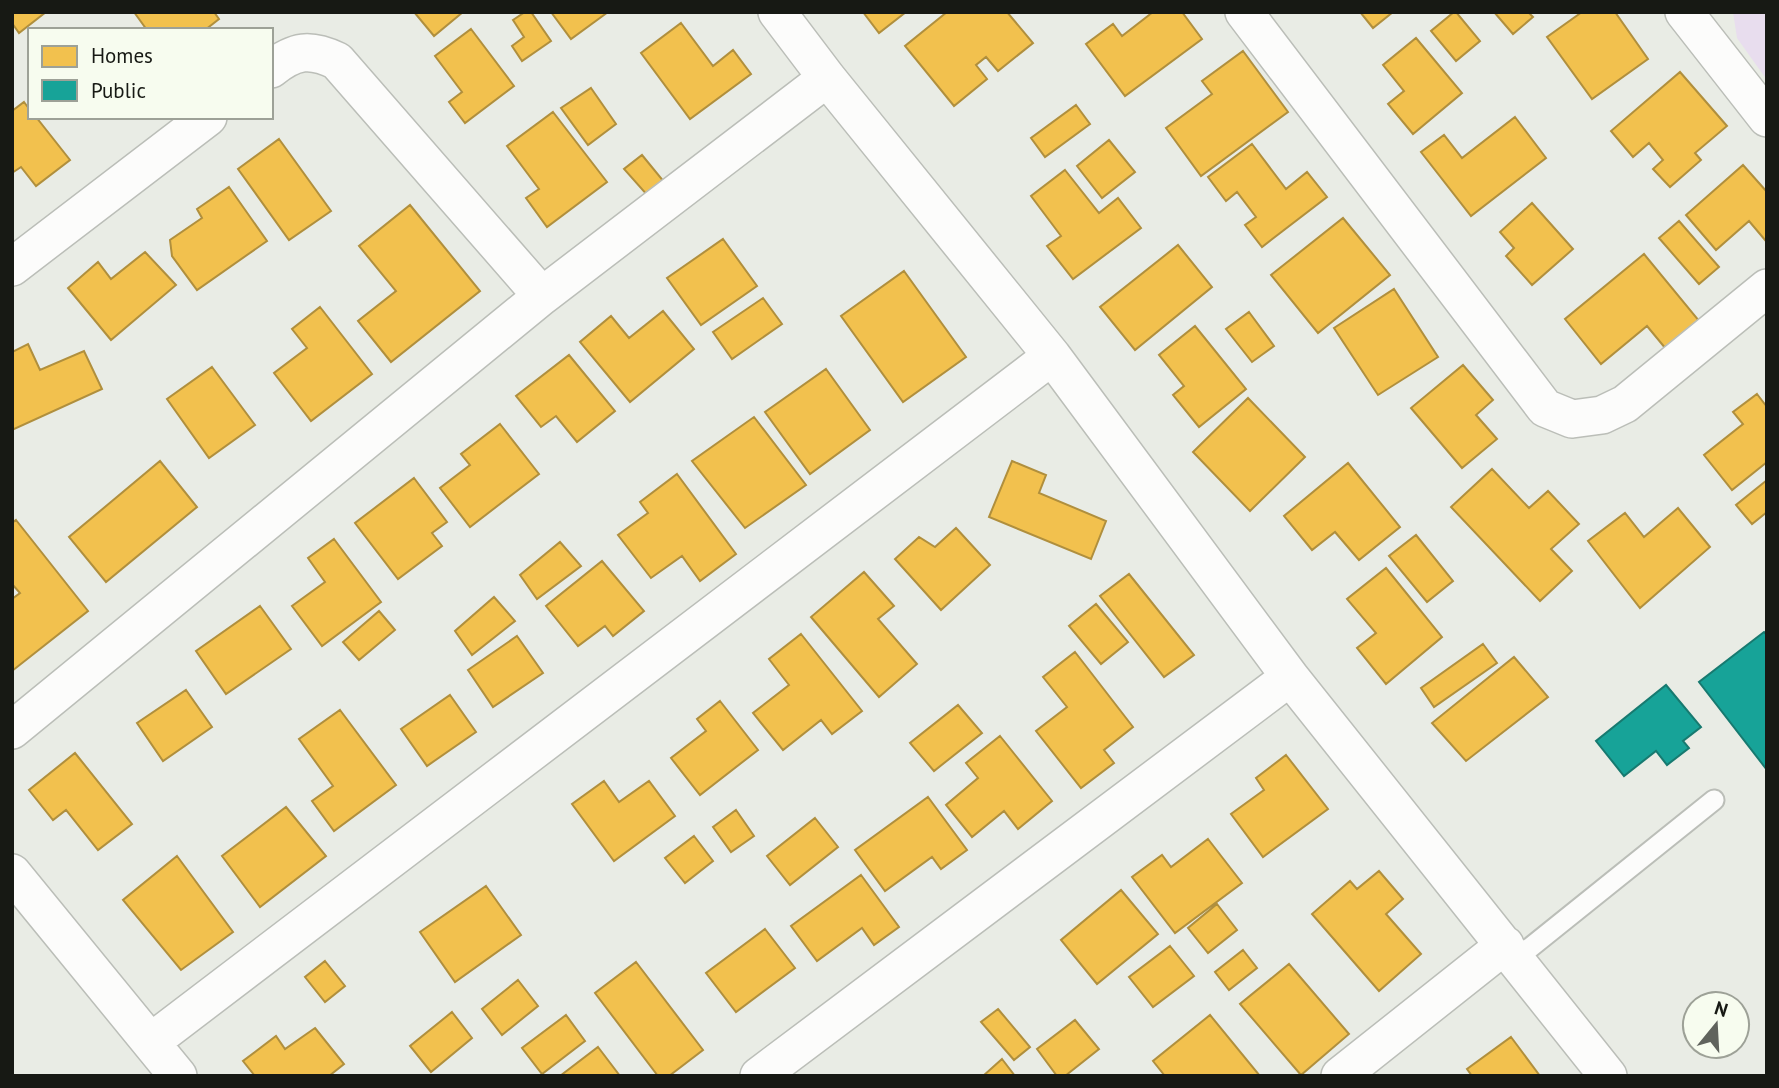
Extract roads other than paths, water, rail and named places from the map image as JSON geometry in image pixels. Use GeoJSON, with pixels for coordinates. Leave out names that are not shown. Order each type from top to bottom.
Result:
{"type":"FeatureCollection","features":[{"type":"Feature","properties":{"kind":"street"},"geometry":{"type":"LineString","coordinates":[[778,12],[827,78],[1052,356],[1290,677],[1608,1076]]}},
{"type":"Feature","properties":{"kind":"street"},"geometry":{"type":"LineString","coordinates":[[1244,12],[1545,408],[1572,419],[1602,415],[1625,404],[1767,288]]}},
{"type":"Feature","properties":{"kind":"street"},"geometry":{"type":"LineString","coordinates":[[1684,12],[1767,118]]}},
{"type":"Feature","properties":{"kind":"street"},"geometry":{"type":"LineString","coordinates":[[273,67],[285,58],[303,51],[323,54],[337,61],[542,296]]}},
{"type":"Feature","properties":{"kind":"street"},"geometry":{"type":"LineString","coordinates":[[12,730],[542,296],[827,78]]}},
{"type":"Feature","properties":{"kind":"street"},"geometry":{"type":"LineString","coordinates":[[12,267],[205,119]]}},
{"type":"Feature","properties":{"kind":"street"},"geometry":{"type":"LineString","coordinates":[[150,1042],[1052,356]]}},
{"type":"Feature","properties":{"kind":"street"},"geometry":{"type":"LineString","coordinates":[[759,1076],[1290,677]]}},
{"type":"Feature","properties":{"kind":"street"},"geometry":{"type":"LineString","coordinates":[[12,873],[178,1076]]}},
{"type":"Feature","properties":{"kind":"street"},"geometry":{"type":"LineString","coordinates":[[1340,1076],[1511,952]]}},
{"type":"Feature","properties":{"kind":"lane"},"geometry":{"type":"LineString","coordinates":[[1511,952],[1714,800]]}}]}
